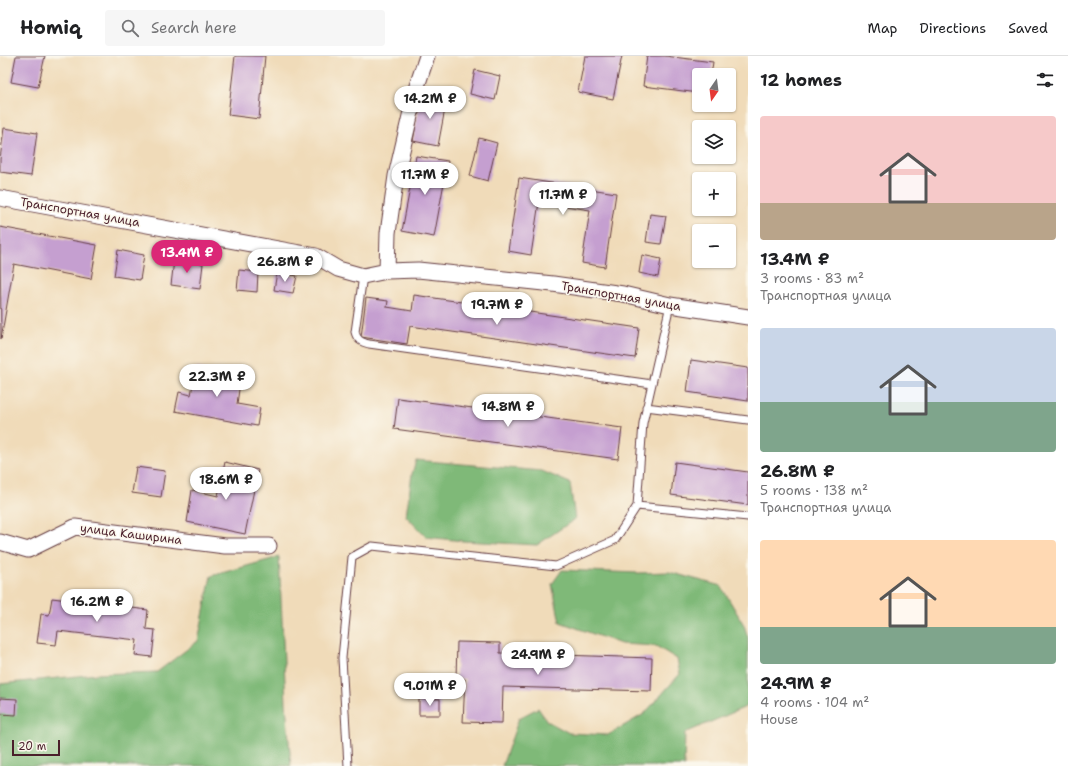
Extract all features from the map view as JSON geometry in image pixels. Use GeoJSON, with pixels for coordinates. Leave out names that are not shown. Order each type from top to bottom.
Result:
{"type":"FeatureCollection","features":[{"type":"Feature","properties":{"kind":"street"},"geometry":{"type":"LineString","coordinates":[[387,271],[388,233],[396,176],[417,86],[427,56]]}},
{"type":"Feature","properties":{"kind":"street","name":"Транспортная улица"},"geometry":{"type":"LineString","coordinates":[[0,198],[316,256],[338,269],[363,276],[387,271],[418,270],[553,284],[623,294],[670,305],[748,316]]}},
{"type":"Feature","properties":{"kind":"street","name":"улица Каширина"},"geometry":{"type":"LineString","coordinates":[[0,542],[28,550],[75,527],[225,546],[268,546]]}},
{"type":"Feature","properties":{"kind":"lane"},"geometry":{"type":"LineString","coordinates":[[363,276],[355,332],[357,338],[362,342],[652,384]]}},
{"type":"Feature","properties":{"kind":"lane"},"geometry":{"type":"LineString","coordinates":[[348,766],[342,658],[352,557],[372,546],[556,566],[614,540],[637,506],[642,436],[646,407],[670,305]]}},
{"type":"Feature","properties":{"kind":"lane"},"geometry":{"type":"LineString","coordinates":[[646,407],[748,420]]}},
{"type":"Feature","properties":{"kind":"lane"},"geometry":{"type":"LineString","coordinates":[[637,506],[748,517]]}},
{"type":"Feature","properties":{"kind":"green space"},"geometry":{"type":"Polygon","coordinates":[[[416,460],[542,471],[570,483],[575,519],[537,545],[463,541],[426,537],[406,516],[412,474],[416,460]]]}},
{"type":"Feature","properties":{"kind":"green space"},"geometry":{"type":"Polygon","coordinates":[[[279,557],[286,703],[291,766],[0,766],[0,684],[97,674],[157,672],[198,641],[211,576],[279,557]]]}},
{"type":"Feature","properties":{"kind":"green space"},"geometry":{"type":"Polygon","coordinates":[[[562,570],[638,573],[669,572],[721,586],[744,625],[748,638],[748,706],[685,733],[684,766],[502,766],[519,718],[538,708],[547,721],[569,733],[608,735],[644,714],[680,674],[677,659],[656,646],[621,644],[560,622],[552,584],[562,570]]]}},
{"type":"Feature","properties":{"kind":"building"},"geometry":{"type":"Polygon","coordinates":[[[16,56],[45,56],[38,87],[11,82],[16,56]]]}},
{"type":"Feature","properties":{"kind":"building"},"geometry":{"type":"Polygon","coordinates":[[[235,56],[265,56],[259,119],[228,115],[235,56]]]}},
{"type":"Feature","properties":{"kind":"building"},"geometry":{"type":"Polygon","coordinates":[[[585,56],[622,56],[613,99],[578,92],[585,56]]]}},
{"type":"Feature","properties":{"kind":"building"},"geometry":{"type":"Polygon","coordinates":[[[647,56],[665,56],[713,62],[712,68],[692,68],[692,92],[643,86],[647,56]]]}},
{"type":"Feature","properties":{"kind":"building"},"geometry":{"type":"Polygon","coordinates":[[[475,70],[500,76],[495,100],[470,94],[475,70]]]}},
{"type":"Feature","properties":{"kind":"building"},"geometry":{"type":"Polygon","coordinates":[[[422,93],[447,98],[438,146],[413,141],[422,93]]]}},
{"type":"Feature","properties":{"kind":"building"},"geometry":{"type":"Polygon","coordinates":[[[4,128],[37,133],[31,176],[0,172],[4,128]]]}},
{"type":"Feature","properties":{"kind":"building"},"geometry":{"type":"Polygon","coordinates":[[[479,138],[497,143],[488,181],[470,176],[479,138]]]}},
{"type":"Feature","properties":{"kind":"building"},"geometry":{"type":"Polygon","coordinates":[[[416,156],[448,161],[434,237],[402,231],[416,156]]]}},
{"type":"Feature","properties":{"kind":"building"},"geometry":{"type":"Polygon","coordinates":[[[519,178],[616,193],[605,267],[582,263],[590,210],[539,202],[531,255],[508,251],[519,178]]]}},
{"type":"Feature","properties":{"kind":"building"},"geometry":{"type":"Polygon","coordinates":[[[650,214],[666,216],[661,244],[646,242],[650,214]]]}},
{"type":"Feature","properties":{"kind":"building"},"geometry":{"type":"Polygon","coordinates":[[[0,227],[97,245],[91,279],[14,264],[1,339],[0,227]]]}},
{"type":"Feature","properties":{"kind":"building"},"geometry":{"type":"Polygon","coordinates":[[[118,250],[144,255],[140,280],[114,276],[118,250]]]}},
{"type":"Feature","properties":{"kind":"building"},"geometry":{"type":"Polygon","coordinates":[[[642,255],[661,259],[658,277],[639,273],[642,255]]]}},
{"type":"Feature","properties":{"kind":"building"},"geometry":{"type":"Polygon","coordinates":[[[174,260],[203,264],[200,289],[171,285],[174,260]]]}},
{"type":"Feature","properties":{"kind":"building"},"geometry":{"type":"Polygon","coordinates":[[[239,270],[258,272],[257,292],[237,290],[239,270]]]}},
{"type":"Feature","properties":{"kind":"building"},"geometry":{"type":"Polygon","coordinates":[[[277,272],[297,276],[293,293],[274,290],[277,272]]]}},
{"type":"Feature","properties":{"kind":"building"},"geometry":{"type":"Polygon","coordinates":[[[414,295],[639,328],[635,358],[410,326],[407,344],[361,337],[366,298],[388,301],[387,307],[412,311],[414,295]]]}},
{"type":"Feature","properties":{"kind":"building"},"geometry":{"type":"Polygon","coordinates":[[[691,360],[748,368],[748,401],[687,392],[691,360]]]}},
{"type":"Feature","properties":{"kind":"building"},"geometry":{"type":"Polygon","coordinates":[[[196,368],[241,375],[237,404],[260,408],[257,426],[175,411],[179,392],[191,395],[196,368]]]}},
{"type":"Feature","properties":{"kind":"building"},"geometry":{"type":"Polygon","coordinates":[[[398,398],[622,428],[618,459],[394,429],[398,398]]]}},
{"type":"Feature","properties":{"kind":"building"},"geometry":{"type":"Polygon","coordinates":[[[225,462],[258,470],[245,534],[187,522],[192,490],[218,496],[225,462]]]}},
{"type":"Feature","properties":{"kind":"building"},"geometry":{"type":"Polygon","coordinates":[[[675,462],[748,472],[748,505],[671,495],[675,462]]]}},
{"type":"Feature","properties":{"kind":"building"},"geometry":{"type":"Polygon","coordinates":[[[136,467],[165,471],[161,497],[132,493],[136,467]]]}},
{"type":"Feature","properties":{"kind":"building"},"geometry":{"type":"Polygon","coordinates":[[[52,598],[148,610],[146,629],[155,630],[152,657],[135,655],[137,640],[58,631],[56,645],[37,643],[41,614],[49,615],[52,598]]]}},
{"type":"Feature","properties":{"kind":"building"},"geometry":{"type":"Polygon","coordinates":[[[457,642],[500,643],[500,653],[652,658],[651,691],[503,687],[502,723],[463,722],[465,679],[456,678],[457,642]]]}},
{"type":"Feature","properties":{"kind":"building"},"geometry":{"type":"Polygon","coordinates":[[[0,698],[17,699],[16,715],[0,714],[0,698]]]}},
{"type":"Feature","properties":{"kind":"building"},"geometry":{"type":"Polygon","coordinates":[[[419,699],[440,699],[440,715],[419,715],[419,699]]]}}]}
